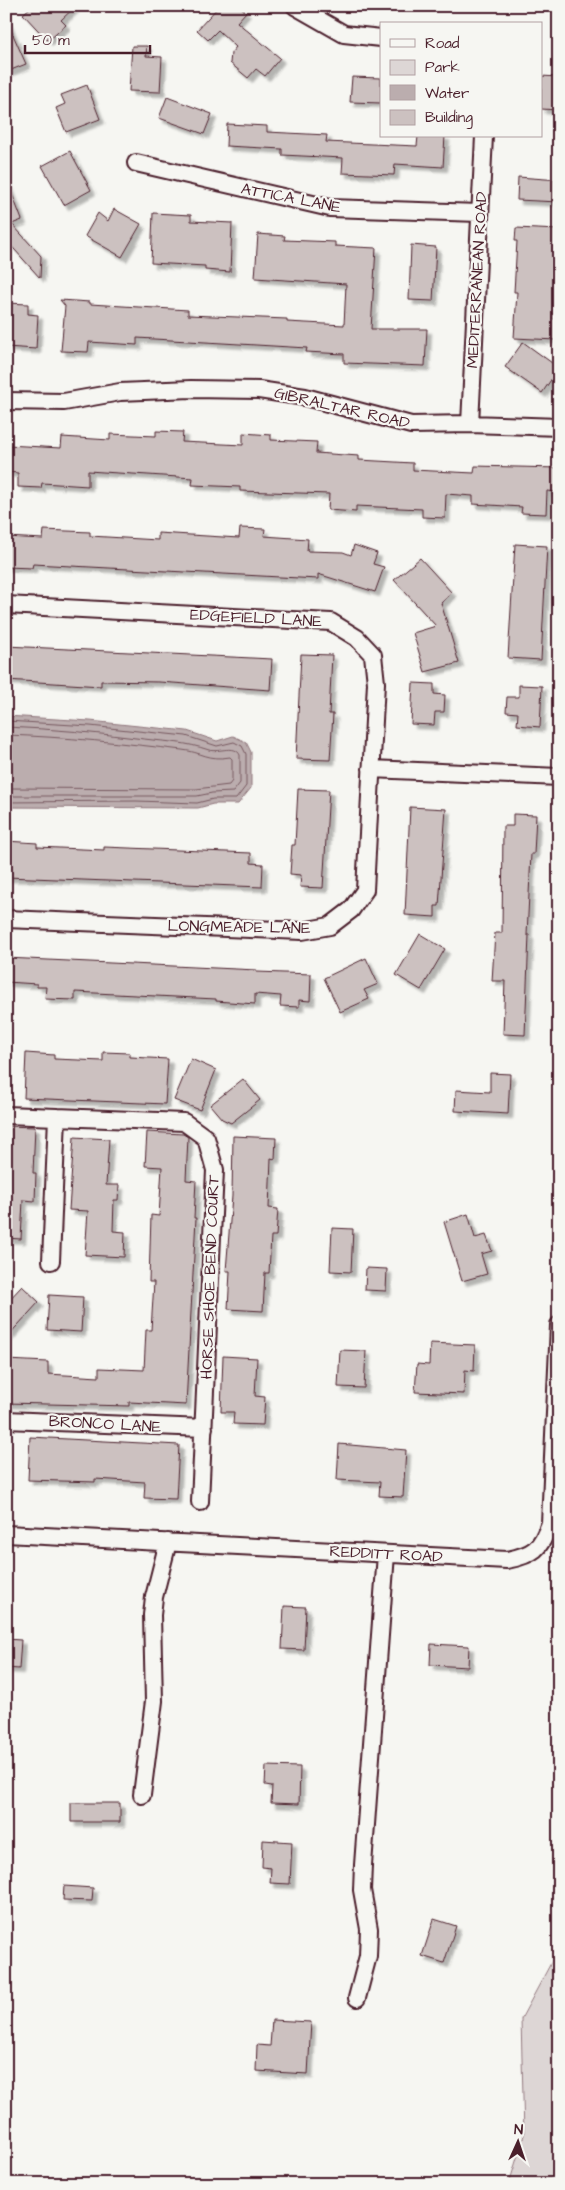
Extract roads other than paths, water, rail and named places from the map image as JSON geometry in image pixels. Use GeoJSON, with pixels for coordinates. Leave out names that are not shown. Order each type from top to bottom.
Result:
{"type":"FeatureCollection","features":[{"type":"Feature","properties":{"kind":"street"},"geometry":{"type":"LineString","coordinates":[[296,7],[344,34],[380,38]]}},
{"type":"Feature","properties":{"kind":"street","name":"MEDITERRANEAN ROAD"},"geometry":{"type":"LineString","coordinates":[[470,424],[484,138]]}},
{"type":"Feature","properties":{"kind":"street","name":"ATTICA LANE"},"geometry":{"type":"LineString","coordinates":[[136,164],[330,208],[479,213]]}},
{"type":"Feature","properties":{"kind":"street","name":"GIBRALTAR ROAD"},"geometry":{"type":"LineString","coordinates":[[6,401],[64,402],[120,392],[182,389],[259,390],[305,397],[411,426],[470,424],[559,427]]}},
{"type":"Feature","properties":{"kind":"street","name":"EDGEFIELD LANE"},"geometry":{"type":"LineString","coordinates":[[6,605],[330,622],[357,638],[373,655],[376,683],[371,769]]}},
{"type":"Feature","properties":{"kind":"street"},"geometry":{"type":"LineString","coordinates":[[371,769],[559,777]]}},
{"type":"Feature","properties":{"kind":"street","name":"LONGMEADE LANE"},"geometry":{"type":"LineString","coordinates":[[6,919],[302,931],[330,926],[351,910],[365,890],[371,769]]}},
{"type":"Feature","properties":{"kind":"street","name":"HORSE SHOE BEND COURT"},"geometry":{"type":"LineString","coordinates":[[6,1115],[184,1122],[206,1138],[214,1170],[200,1502]]}},
{"type":"Feature","properties":{"kind":"street"},"geometry":{"type":"LineString","coordinates":[[51,1261],[57,1118]]}},
{"type":"Feature","properties":{"kind":"street","name":"REDDITT ROAD"},"geometry":{"type":"LineString","coordinates":[[6,1534],[506,1560],[523,1557],[535,1551],[544,1539],[550,1523],[559,1325]]}},
{"type":"Feature","properties":{"kind":"street","name":"BRONCO LANE"},"geometry":{"type":"LineString","coordinates":[[6,1420],[204,1428]]}},
{"type":"Feature","properties":{"kind":"street"},"geometry":{"type":"LineString","coordinates":[[142,1795],[153,1712],[152,1615],[154,1598],[168,1542]]}},
{"type":"Feature","properties":{"kind":"street"},"geometry":{"type":"LineString","coordinates":[[357,1998],[368,1956],[369,1929],[362,1890],[363,1866],[386,1554]]}},
{"type":"Feature","properties":{"kind":"water"},"geometry":{"type":"Polygon","coordinates":[[[6,716],[90,721],[187,731],[217,741],[233,736],[246,742],[251,752],[251,788],[238,804],[213,804],[198,808],[6,807],[6,716]]]}}]}
